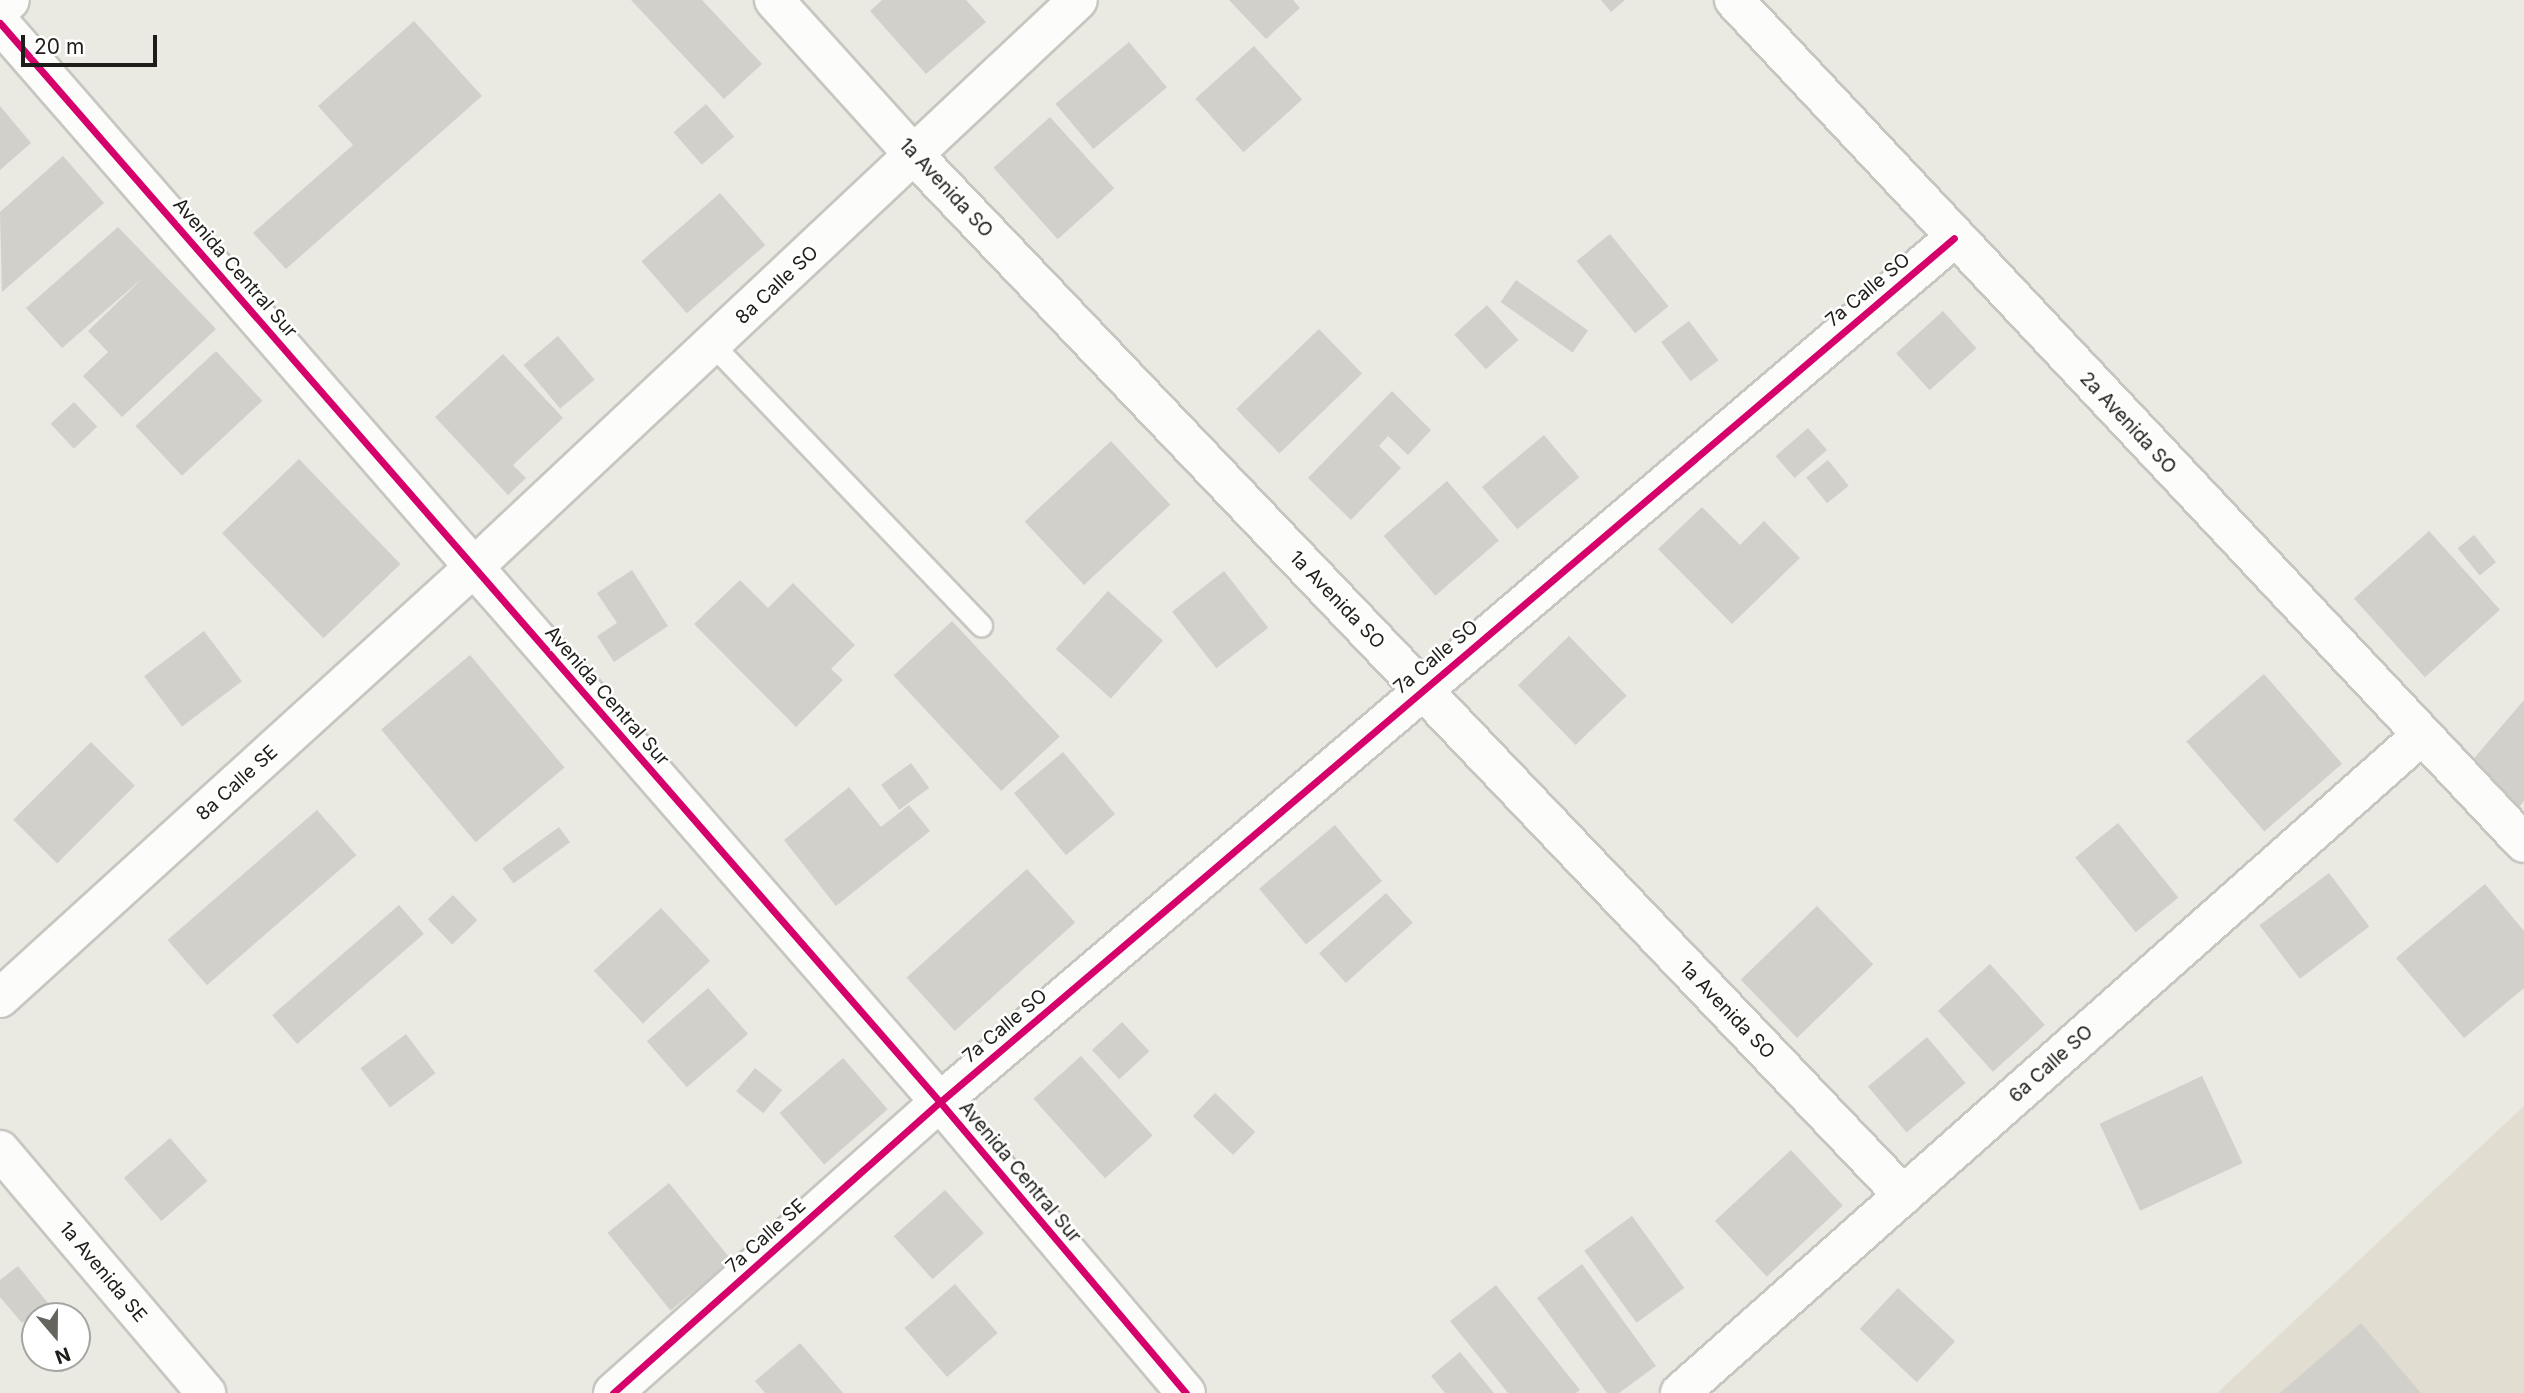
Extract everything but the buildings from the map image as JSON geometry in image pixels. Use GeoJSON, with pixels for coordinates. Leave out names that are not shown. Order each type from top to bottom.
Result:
{"type":"FeatureCollection","features":[{"type":"Feature","properties":{"kind":"street"},"geometry":{"type":"LineString","coordinates":[[0,9],[10,0]]}},
{"type":"Feature","properties":{"kind":"street","name":"1a Avenida SO"},"geometry":{"type":"LineString","coordinates":[[774,0],[915,156],[1903,1195]]}},
{"type":"Feature","properties":{"kind":"street","name":"8a Calle SO"},"geometry":{"type":"LineString","coordinates":[[474,567],[915,156],[1078,0]]}},
{"type":"Feature","properties":{"kind":"street","name":"2a Avenida SO"},"geometry":{"type":"LineString","coordinates":[[1734,0],[1954,238],[2524,843]]}},
{"type":"Feature","properties":{"kind":"street","name":"Avenida Central Sur"},"geometry":{"type":"LineString","coordinates":[[0,23],[940,1102],[1186,1393]]}},
{"type":"Feature","properties":{"kind":"street","name":"7a Calle SO"},"geometry":{"type":"LineString","coordinates":[[940,1102],[1954,238]]}},
{"type":"Feature","properties":{"kind":"street","name":"8a Calle SE"},"geometry":{"type":"LineString","coordinates":[[0,998],[474,567]]}},
{"type":"Feature","properties":{"kind":"street","name":"6a Calle SO"},"geometry":{"type":"LineString","coordinates":[[1680,1393],[2422,735]]}},
{"type":"Feature","properties":{"kind":"street","name":"7a Calle SE"},"geometry":{"type":"LineString","coordinates":[[613,1393],[940,1102]]}},
{"type":"Feature","properties":{"kind":"street","name":"1a Avenida SE"},"geometry":{"type":"LineString","coordinates":[[0,1150],[206,1393]]}},
{"type":"Feature","properties":{"kind":"lane"},"geometry":{"type":"LineString","coordinates":[[713,345],[981,625]]}},
{"type":"Feature","properties":{"kind":"shaded area"},"geometry":{"type":"Polygon","coordinates":[[[2524,1106],[2524,1393],[2217,1393],[2524,1106]]]}},
{"type":"Feature","properties":{"kind":"cycle path"},"geometry":{"type":"LineString","coordinates":[[0,23],[940,1102],[1186,1393]]}},
{"type":"Feature","properties":{"kind":"cycle path"},"geometry":{"type":"LineString","coordinates":[[613,1393],[940,1102],[1954,238]]}}]}
